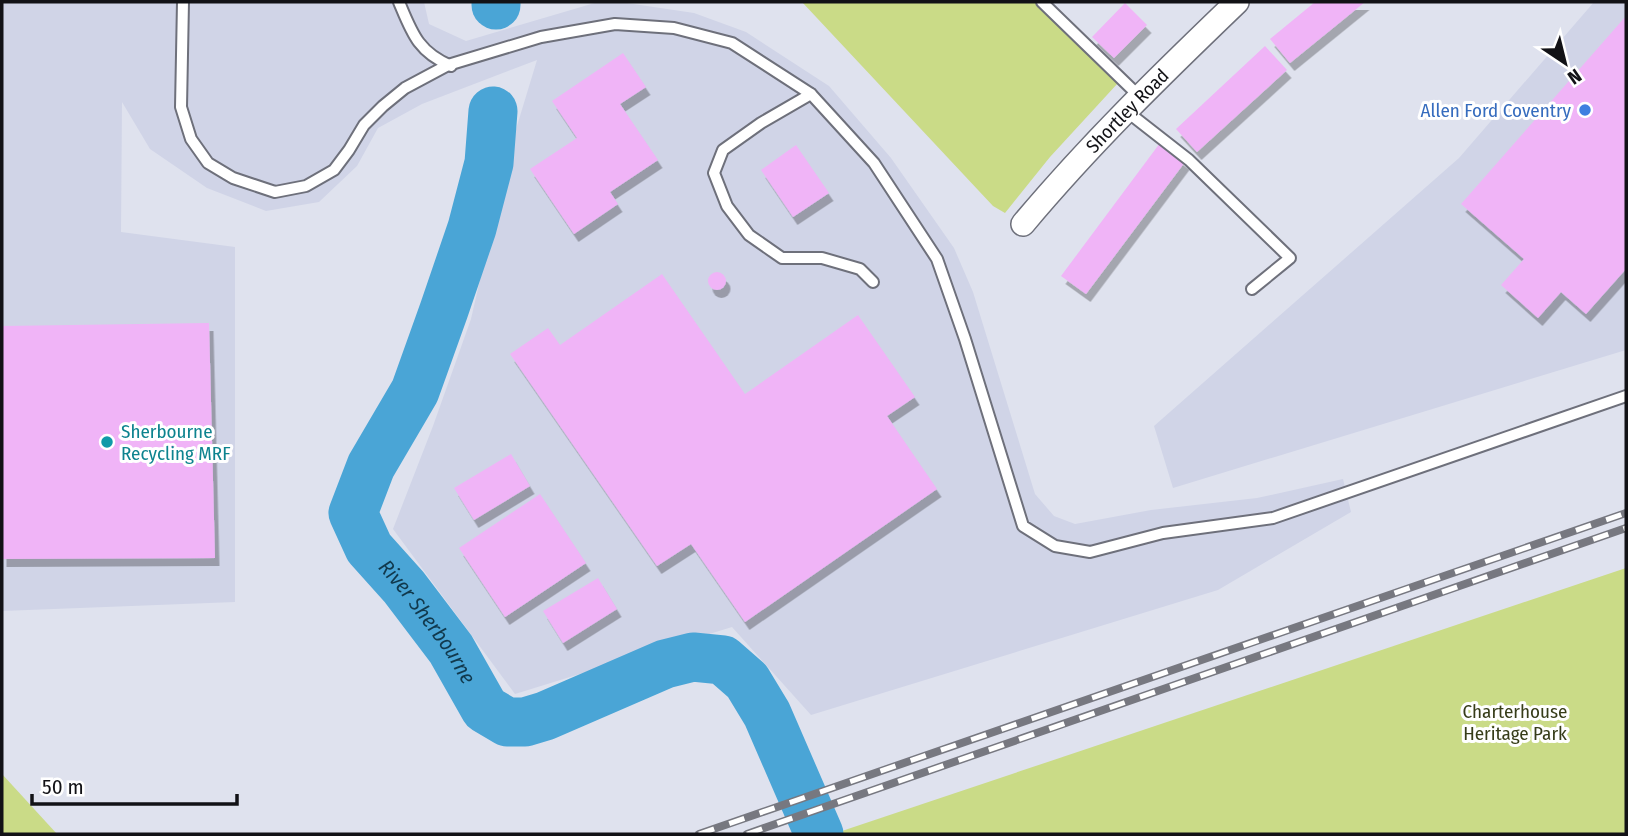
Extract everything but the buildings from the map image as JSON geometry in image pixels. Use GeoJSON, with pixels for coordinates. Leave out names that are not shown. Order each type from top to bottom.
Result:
{"type":"FeatureCollection","features":[{"type":"Feature","properties":{"kind":"street","name":"Shortley Road"},"geometry":{"type":"LineString","coordinates":[[1023,223],[1076,161],[1132,103],[1237,2]]}},
{"type":"Feature","properties":{"kind":"lane"},"geometry":{"type":"LineString","coordinates":[[183,2],[181,107],[191,138],[208,163],[233,178],[275,192],[306,186],[334,170],[364,125],[383,106],[405,88],[450,65],[541,37],[615,24],[674,28],[732,43],[811,94],[874,163],[937,259],[1023,526],[1055,546],[1090,552],[1163,533],[1273,518],[1626,396]]}},
{"type":"Feature","properties":{"kind":"lane"},"geometry":{"type":"LineString","coordinates":[[399,2],[412,33],[433,59],[450,65]]}},
{"type":"Feature","properties":{"kind":"lane"},"geometry":{"type":"LineString","coordinates":[[1042,2],[1132,103],[1290,258],[1252,289]]}},
{"type":"Feature","properties":{"kind":"lane"},"geometry":{"type":"LineString","coordinates":[[811,94],[761,123],[723,150],[714,173],[727,206],[749,235],[782,258],[822,258],[860,269],[873,282]]}},
{"type":"Feature","properties":{"kind":"shaded area"},"geometry":{"type":"Polygon","coordinates":[[[2,2],[424,2],[429,24],[466,41],[598,2],[620,2],[694,13],[746,32],[829,86],[891,158],[954,248],[973,292],[1035,494],[1054,516],[1075,524],[1151,510],[1257,498],[1343,479],[1351,512],[1218,590],[811,715],[732,627],[515,694],[393,529],[471,319],[510,149],[537,60],[422,104],[378,128],[357,166],[319,202],[266,211],[207,188],[150,149],[122,102],[121,232],[235,247],[235,602],[2,611],[2,2]]]}},
{"type":"Feature","properties":{"kind":"shaded area"},"geometry":{"type":"Polygon","coordinates":[[[1594,2],[1626,2],[1626,350],[1173,488],[1154,426],[1459,158],[1594,2]]]}},
{"type":"Feature","properties":{"kind":"green space"},"geometry":{"type":"Polygon","coordinates":[[[802,2],[1036,2],[1118,83],[1050,157],[1005,213],[993,206],[802,2]]]}},
{"type":"Feature","properties":{"kind":"green space","name":"Charterhouse Heritage Park"},"geometry":{"type":"Polygon","coordinates":[[[1626,568],[1626,834],[833,834],[1626,568]]]}},
{"type":"Feature","properties":{"kind":"green space"},"geometry":{"type":"Polygon","coordinates":[[[2,774],[57,834],[2,834],[2,774]]]}},
{"type":"Feature","properties":{"kind":"waterway","name":"River Sherbourne"},"geometry":{"type":"LineString","coordinates":[[493,111],[489,163],[472,228],[444,310],[415,391],[371,466],[353,513],[369,548],[404,587],[451,649],[485,709],[507,722],[525,722],[545,716],[665,664],[693,657],[723,660],[747,681],[767,714],[819,834]]}},
{"type":"Feature","properties":{"kind":"railway"},"geometry":{"type":"LineString","coordinates":[[699,834],[1626,513]]}},
{"type":"Feature","properties":{"kind":"railway"},"geometry":{"type":"LineString","coordinates":[[747,834],[1626,528]]}},
{"type":"Feature","properties":{"kind":"place","name":"Allen Ford Coventry"},"geometry":{"type":"Point","coordinates":[1585,110]}},
{"type":"Feature","properties":{"kind":"place","name":"Sherbourne Recycling MRF"},"geometry":{"type":"Point","coordinates":[107,442]}}]}
